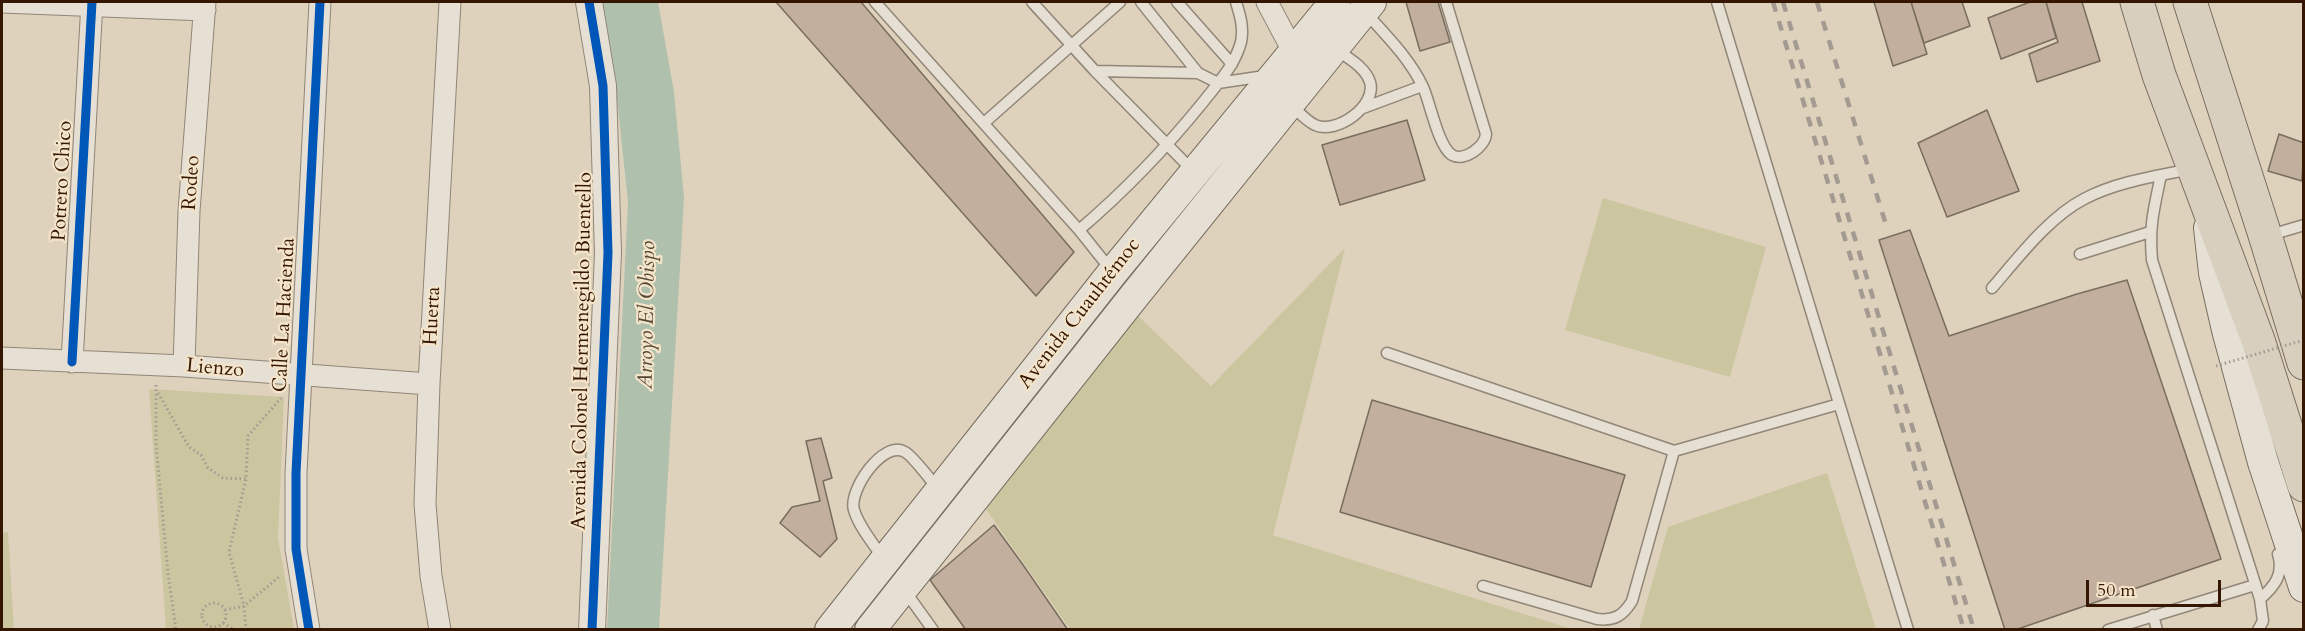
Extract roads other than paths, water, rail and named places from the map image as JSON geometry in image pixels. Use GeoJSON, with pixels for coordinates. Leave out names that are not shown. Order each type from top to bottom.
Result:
{"type":"FeatureCollection","features":[{"type":"Feature","properties":{"kind":"main road","name":"Avenida Cuauhtémoc"},"geometry":{"type":"LineString","coordinates":[[870,630],[894,574],[940,491],[1194,171],[1335,2]]}},
{"type":"Feature","properties":{"kind":"main road"},"geometry":{"type":"LineString","coordinates":[[2124,2],[2159,75]]}},
{"type":"Feature","properties":{"kind":"main road"},"geometry":{"type":"LineString","coordinates":[[2137,2],[2159,75],[2258,340],[2304,485]]}},
{"type":"Feature","properties":{"kind":"main road"},"geometry":{"type":"LineString","coordinates":[[2190,2],[2304,363]]}},
{"type":"Feature","properties":{"kind":"main road","name":"Avenida Cuauhtémoc"},"geometry":{"type":"LineString","coordinates":[[830,630],[894,574],[1135,294],[1367,6]]}},
{"type":"Feature","properties":{"kind":"main road"},"geometry":{"type":"LineString","coordinates":[[1270,128],[1276,104],[1291,82],[1294,73],[1293,51],[1312,48],[1367,6]]}},
{"type":"Feature","properties":{"kind":"main road"},"geometry":{"type":"LineString","coordinates":[[2250,190],[2274,224],[2290,229],[2304,321]]}},
{"type":"Feature","properties":{"kind":"main road"},"geometry":{"type":"LineString","coordinates":[[2206,201],[2214,273],[2263,462],[2304,587]]}},
{"type":"Feature","properties":{"kind":"street"},"geometry":{"type":"LineString","coordinates":[[2,2],[205,6]]}},
{"type":"Feature","properties":{"kind":"street","name":"Calle La Hacienda"},"geometry":{"type":"LineString","coordinates":[[309,630],[296,549],[296,473],[320,2]]}},
{"type":"Feature","properties":{"kind":"street","name":"Huerta"},"geometry":{"type":"LineString","coordinates":[[440,630],[431,576],[424,504],[450,2]]}},
{"type":"Feature","properties":{"kind":"street","name":"Avenida Colonel Hermenegildo Buentello"},"geometry":{"type":"LineString","coordinates":[[589,2],[603,86],[608,254],[592,630]]}},
{"type":"Feature","properties":{"kind":"street"},"geometry":{"type":"LineString","coordinates":[[1267,2],[1293,51]]}},
{"type":"Feature","properties":{"kind":"street","name":"Potrero Chico"},"geometry":{"type":"LineString","coordinates":[[72,362],[92,4]]}},
{"type":"Feature","properties":{"kind":"street","name":"Rodeo"},"geometry":{"type":"LineString","coordinates":[[184,366],[189,211],[205,6]]}},
{"type":"Feature","properties":{"kind":"street","name":"Lienzo"},"geometry":{"type":"LineString","coordinates":[[2,358],[184,366],[429,384]]}},
{"type":"Feature","properties":{"kind":"lane"},"geometry":{"type":"LineString","coordinates":[[875,2],[1079,230],[1113,272]]}},
{"type":"Feature","properties":{"kind":"lane"},"geometry":{"type":"LineString","coordinates":[[1032,2],[1095,71],[1194,171]]}},
{"type":"Feature","properties":{"kind":"lane"},"geometry":{"type":"LineString","coordinates":[[984,123],[1120,2]]}},
{"type":"Feature","properties":{"kind":"lane"},"geometry":{"type":"LineString","coordinates":[[1142,2],[1198,74]]}},
{"type":"Feature","properties":{"kind":"lane"},"geometry":{"type":"LineString","coordinates":[[1177,2],[1232,64]]}},
{"type":"Feature","properties":{"kind":"lane"},"geometry":{"type":"LineString","coordinates":[[1079,230],[1123,191],[1167,144],[1232,64],[1242,33],[1236,2]]}},
{"type":"Feature","properties":{"kind":"lane"},"geometry":{"type":"LineString","coordinates":[[1367,6],[1422,86],[1444,146],[1451,154],[1457,156],[1480,149],[1485,142],[1486,134],[1446,2]]}},
{"type":"Feature","properties":{"kind":"lane"},"geometry":{"type":"LineString","coordinates":[[1717,2],[1908,630]]}},
{"type":"Feature","properties":{"kind":"lane"},"geometry":{"type":"LineString","coordinates":[[1334,48],[1362,69],[1370,83],[1371,96],[1363,108]]}},
{"type":"Feature","properties":{"kind":"lane"},"geometry":{"type":"LineString","coordinates":[[1095,71],[1198,74],[1218,84],[1274,74]]}},
{"type":"Feature","properties":{"kind":"lane"},"geometry":{"type":"LineString","coordinates":[[1290,104],[1315,125],[1324,127],[1351,117],[1363,108],[1422,86]]}},
{"type":"Feature","properties":{"kind":"lane"},"geometry":{"type":"LineString","coordinates":[[1992,288],[2036,238],[2082,200],[2102,191],[2193,168]]}},
{"type":"Feature","properties":{"kind":"lane"},"geometry":{"type":"LineString","coordinates":[[2161,175],[2151,216],[2150,232],[2155,269],[2259,599],[2264,621],[2258,630]]}},
{"type":"Feature","properties":{"kind":"lane"},"geometry":{"type":"LineString","coordinates":[[2080,254],[2150,232]]}},
{"type":"Feature","properties":{"kind":"lane"},"geometry":{"type":"LineString","coordinates":[[1387,353],[1674,452],[1839,404]]}},
{"type":"Feature","properties":{"kind":"lane"},"geometry":{"type":"LineString","coordinates":[[933,630],[860,525],[852,500],[856,488],[870,468],[885,452],[894,449],[905,452],[940,491]]}},
{"type":"Feature","properties":{"kind":"lane"},"geometry":{"type":"LineString","coordinates":[[1483,586],[1597,619],[1608,620],[1618,617],[1632,601],[1674,452]]}},
{"type":"Feature","properties":{"kind":"lane"},"geometry":{"type":"LineString","coordinates":[[2259,599],[2274,586],[2282,567],[2275,541],[2263,462]]}},
{"type":"Feature","properties":{"kind":"lane"},"geometry":{"type":"LineString","coordinates":[[2108,630],[2255,585]]}},
{"type":"Feature","properties":{"kind":"lane"},"geometry":{"type":"LineString","coordinates":[[2153,615],[2157,630]]}},
{"type":"Feature","properties":{"kind":"water","name":"Arroyo El Obispo"},"geometry":{"type":"Polygon","coordinates":[[[601,2],[658,2],[674,92],[684,198],[659,629],[607,629],[628,202],[617,99],[601,2]]]}},
{"type":"Feature","properties":{"kind":"railway"},"geometry":{"type":"LineString","coordinates":[[1773,2],[1964,630]]}},
{"type":"Feature","properties":{"kind":"railway"},"geometry":{"type":"LineString","coordinates":[[1783,2],[1974,630]]}},
{"type":"Feature","properties":{"kind":"railway"},"geometry":{"type":"LineString","coordinates":[[1817,2],[1887,228]]}}]}
